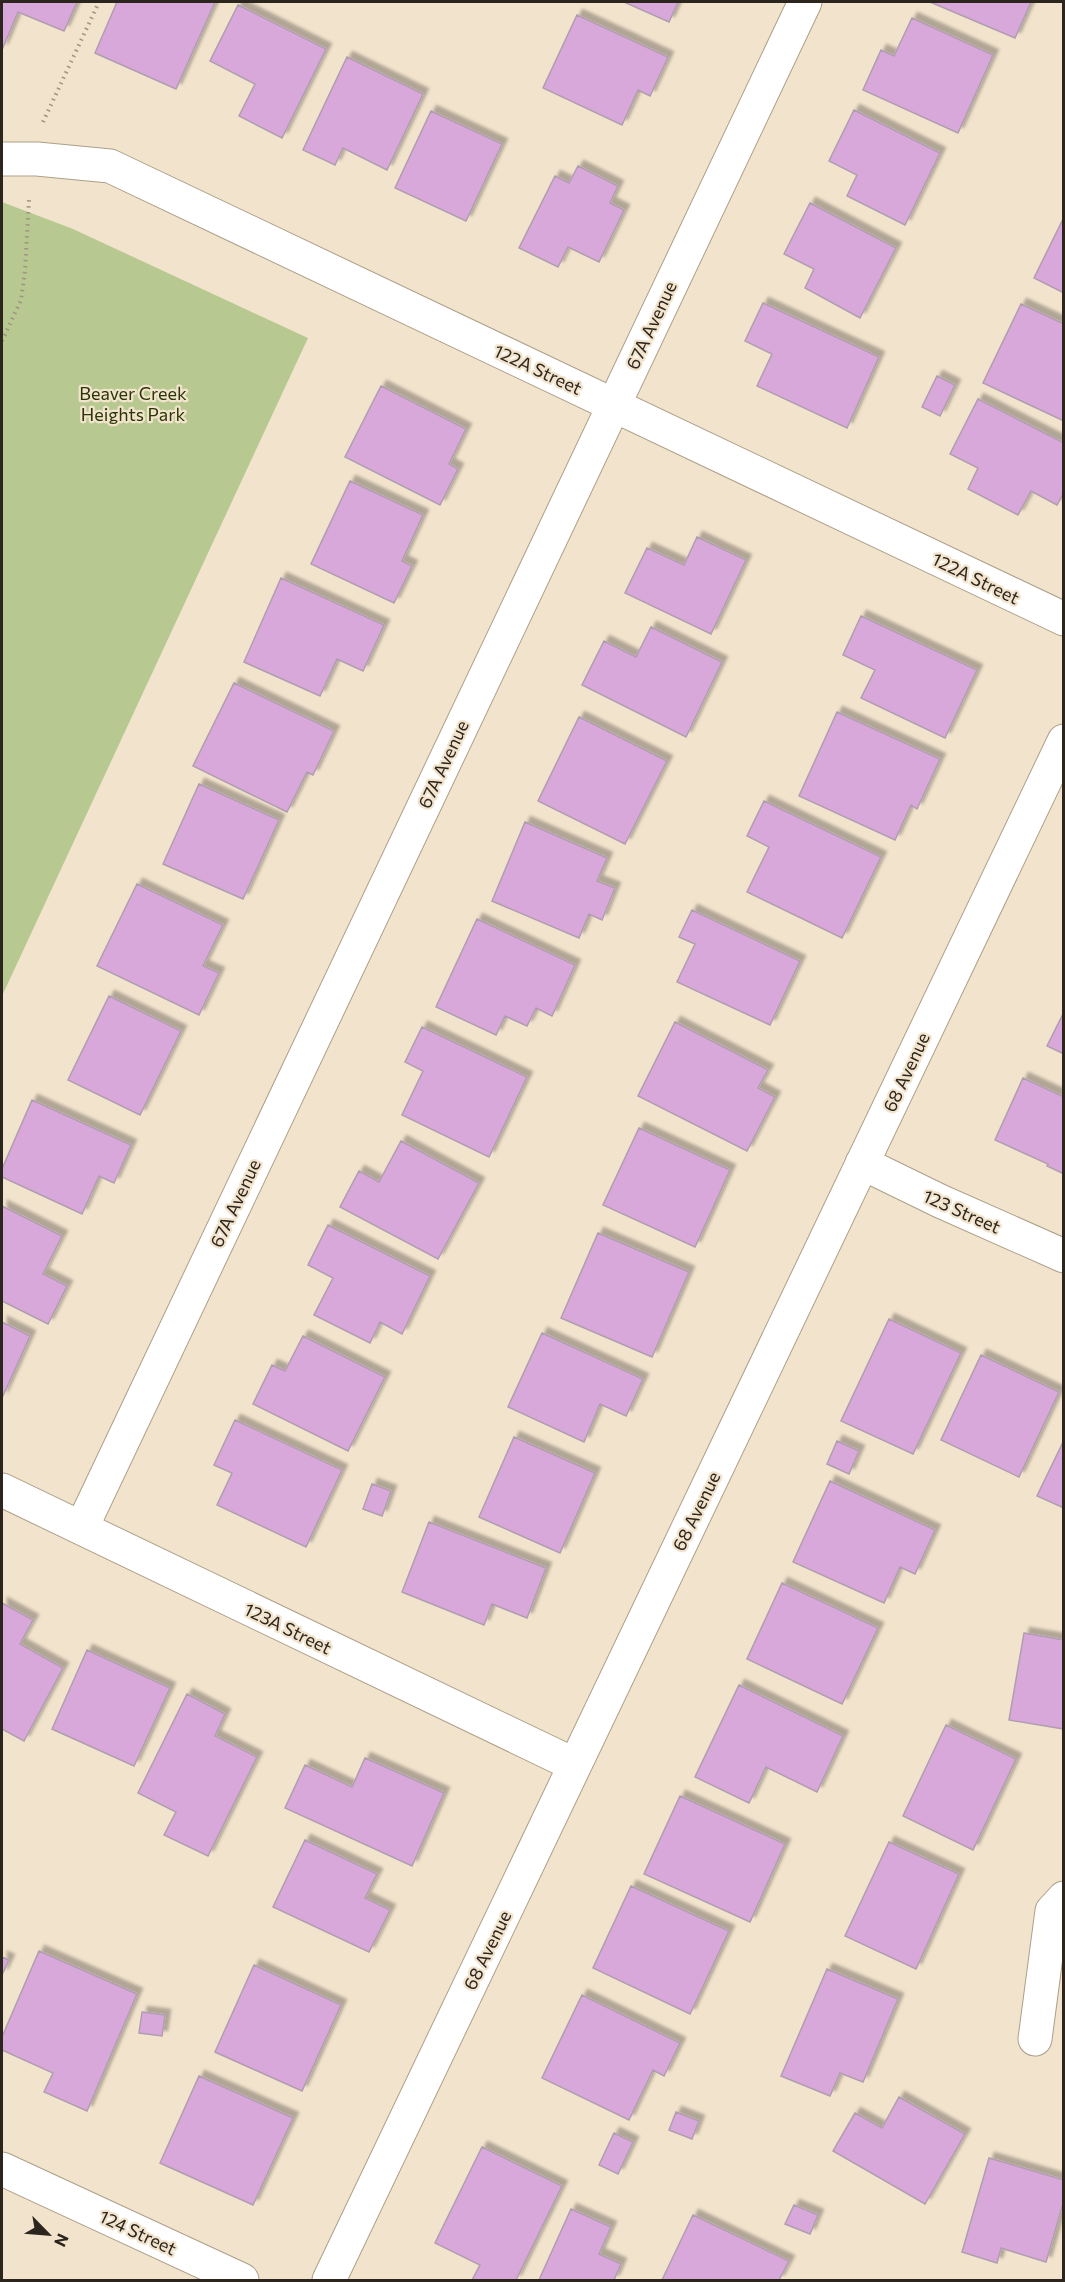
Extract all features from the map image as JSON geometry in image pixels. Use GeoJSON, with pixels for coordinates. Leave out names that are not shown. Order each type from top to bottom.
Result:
{"type":"FeatureCollection","features":[{"type":"Feature","properties":{"kind":"street","name":"67A Avenue"},"geometry":{"type":"LineString","coordinates":[[82,1527],[805,2]]}},
{"type":"Feature","properties":{"kind":"street","name":"122A Street"},"geometry":{"type":"LineString","coordinates":[[2,159],[37,159],[110,166],[1064,619]]}},
{"type":"Feature","properties":{"kind":"street","name":"68 Avenue"},"geometry":{"type":"LineString","coordinates":[[329,2280],[1064,741]]}},
{"type":"Feature","properties":{"kind":"street","name":"123 Street"},"geometry":{"type":"LineString","coordinates":[[862,1163],[1064,1256]]}},
{"type":"Feature","properties":{"kind":"street","name":"123A Street"},"geometry":{"type":"LineString","coordinates":[[2,1490],[575,1765]]}},
{"type":"Feature","properties":{"kind":"street"},"geometry":{"type":"LineString","coordinates":[[1035,2039],[1052,1911],[1064,1898]]}},
{"type":"Feature","properties":{"kind":"street","name":"124 Street"},"geometry":{"type":"LineString","coordinates":[[2,2169],[242,2280]]}},
{"type":"Feature","properties":{"kind":"path"},"geometry":{"type":"LineString","coordinates":[[42,125],[99,2]]}},
{"type":"Feature","properties":{"kind":"path"},"geometry":{"type":"LineString","coordinates":[[2,341],[21,300],[29,200]]}},
{"type":"Feature","properties":{"kind":"green space","name":"Beaver Creek Heights Park"},"geometry":{"type":"Polygon","coordinates":[[[2,202],[73,229],[308,338],[2,996],[2,202]]]}},
{"type":"Feature","properties":{"kind":"building"},"geometry":{"type":"Polygon","coordinates":[[[2,2],[77,2],[64,31],[18,12],[2,50],[2,2]]]}},
{"type":"Feature","properties":{"kind":"building"},"geometry":{"type":"Polygon","coordinates":[[[117,2],[215,2],[176,89],[95,53],[117,2]]]}},
{"type":"Feature","properties":{"kind":"building"},"geometry":{"type":"Polygon","coordinates":[[[624,2],[678,2],[669,22],[624,2]]]}},
{"type":"Feature","properties":{"kind":"building"},"geometry":{"type":"Polygon","coordinates":[[[930,2],[1031,2],[1015,38],[930,2]]]}},
{"type":"Feature","properties":{"kind":"building"},"geometry":{"type":"Polygon","coordinates":[[[238,5],[326,49],[282,138],[239,116],[255,84],[210,61],[238,5]]]}},
{"type":"Feature","properties":{"kind":"building"},"geometry":{"type":"Polygon","coordinates":[[[577,15],[668,57],[650,96],[638,90],[622,125],[543,88],[577,15]]]}},
{"type":"Feature","properties":{"kind":"building"},"geometry":{"type":"Polygon","coordinates":[[[912,18],[993,55],[958,133],[863,90],[881,50],[894,56],[912,18]]]}},
{"type":"Feature","properties":{"kind":"building"},"geometry":{"type":"Polygon","coordinates":[[[347,57],[423,94],[387,170],[343,148],[335,165],[303,150],[347,57]]]}},
{"type":"Feature","properties":{"kind":"building"},"geometry":{"type":"Polygon","coordinates":[[[854,110],[940,153],[905,225],[847,196],[857,175],[829,161],[854,110]]]}},
{"type":"Feature","properties":{"kind":"building"},"geometry":{"type":"Polygon","coordinates":[[[431,111],[502,144],[466,221],[395,188],[431,111]]]}},
{"type":"Feature","properties":{"kind":"building"},"geometry":{"type":"Polygon","coordinates":[[[578,166],[618,186],[610,203],[624,210],[599,262],[568,247],[558,267],[519,248],[555,176],[569,183],[578,166]]]}},
{"type":"Feature","properties":{"kind":"building"},"geometry":{"type":"Polygon","coordinates":[[[810,203],[896,248],[860,318],[805,288],[814,269],[784,254],[810,203]]]}},
{"type":"Feature","properties":{"kind":"building"},"geometry":{"type":"Polygon","coordinates":[[[1064,217],[1064,293],[1034,278],[1064,217]]]}},
{"type":"Feature","properties":{"kind":"building"},"geometry":{"type":"Polygon","coordinates":[[[763,303],[879,357],[847,428],[757,386],[772,354],[745,341],[763,303]]]}},
{"type":"Feature","properties":{"kind":"building"},"geometry":{"type":"Polygon","coordinates":[[[1021,304],[1064,324],[1064,421],[983,383],[1021,304]]]}},
{"type":"Feature","properties":{"kind":"building"},"geometry":{"type":"Polygon","coordinates":[[[937,376],[955,385],[940,416],[922,407],[937,376]]]}},
{"type":"Feature","properties":{"kind":"building"},"geometry":{"type":"Polygon","coordinates":[[[381,386],[466,429],[449,464],[458,469],[440,505],[345,457],[381,386]]]}},
{"type":"Feature","properties":{"kind":"building"},"geometry":{"type":"Polygon","coordinates":[[[978,399],[1064,443],[1064,492],[1057,505],[1031,491],[1018,515],[968,489],[978,468],[950,454],[978,399]]]}},
{"type":"Feature","properties":{"kind":"building"},"geometry":{"type":"Polygon","coordinates":[[[350,481],[423,515],[402,561],[412,566],[394,603],[311,564],[350,481]]]}},
{"type":"Feature","properties":{"kind":"building"},"geometry":{"type":"Polygon","coordinates":[[[697,537],[746,560],[711,634],[625,593],[647,548],[684,565],[697,537]]]}},
{"type":"Feature","properties":{"kind":"building"},"geometry":{"type":"Polygon","coordinates":[[[281,578],[384,625],[363,671],[337,659],[320,696],[244,662],[281,578]]]}},
{"type":"Feature","properties":{"kind":"building"},"geometry":{"type":"Polygon","coordinates":[[[861,616],[977,670],[945,738],[861,698],[875,670],[843,655],[861,616]]]}},
{"type":"Feature","properties":{"kind":"building"},"geometry":{"type":"Polygon","coordinates":[[[651,627],[722,662],[686,737],[582,685],[604,641],[636,657],[651,627]]]}},
{"type":"Feature","properties":{"kind":"building"},"geometry":{"type":"Polygon","coordinates":[[[234,683],[334,731],[313,775],[307,772],[287,812],[193,766],[234,683]]]}},
{"type":"Feature","properties":{"kind":"building"},"geometry":{"type":"Polygon","coordinates":[[[837,712],[940,759],[917,809],[911,805],[895,840],[799,796],[837,712]]]}},
{"type":"Feature","properties":{"kind":"building"},"geometry":{"type":"Polygon","coordinates":[[[579,717],[667,761],[625,844],[538,801],[579,717]]]}},
{"type":"Feature","properties":{"kind":"building"},"geometry":{"type":"Polygon","coordinates":[[[199,784],[279,820],[243,899],[163,864],[199,784]]]}},
{"type":"Feature","properties":{"kind":"building"},"geometry":{"type":"Polygon","coordinates":[[[764,801],[881,857],[842,938],[747,892],[769,847],[747,836],[764,801]]]}},
{"type":"Feature","properties":{"kind":"building"},"geometry":{"type":"Polygon","coordinates":[[[525,822],[607,858],[597,881],[615,888],[602,920],[589,914],[579,938],[492,901],[525,822]]]}},
{"type":"Feature","properties":{"kind":"building"},"geometry":{"type":"Polygon","coordinates":[[[137,884],[223,925],[203,966],[219,973],[199,1015],[97,966],[137,884]]]}},
{"type":"Feature","properties":{"kind":"building"},"geometry":{"type":"Polygon","coordinates":[[[692,910],[800,961],[770,1025],[677,982],[695,944],[679,937],[692,910]]]}},
{"type":"Feature","properties":{"kind":"building"},"geometry":{"type":"Polygon","coordinates":[[[477,919],[575,965],[552,1016],[536,1008],[527,1026],[505,1016],[496,1035],[436,1007],[477,919]]]}},
{"type":"Feature","properties":{"kind":"building"},"geometry":{"type":"Polygon","coordinates":[[[109,996],[181,1031],[140,1115],[68,1080],[109,996]]]}},
{"type":"Feature","properties":{"kind":"building"},"geometry":{"type":"Polygon","coordinates":[[[1064,1012],[1064,1054],[1047,1046],[1064,1012]]]}},
{"type":"Feature","properties":{"kind":"building"},"geometry":{"type":"Polygon","coordinates":[[[675,1022],[768,1070],[758,1088],[775,1097],[747,1151],[638,1096],[675,1022]]]}},
{"type":"Feature","properties":{"kind":"building"},"geometry":{"type":"Polygon","coordinates":[[[422,1027],[527,1077],[489,1157],[402,1115],[423,1071],[405,1062],[422,1027]]]}},
{"type":"Feature","properties":{"kind":"building"},"geometry":{"type":"Polygon","coordinates":[[[1023,1078],[1064,1097],[1064,1174],[1047,1166],[1048,1164],[995,1140],[1023,1078]]]}},
{"type":"Feature","properties":{"kind":"building"},"geometry":{"type":"Polygon","coordinates":[[[32,1100],[131,1145],[114,1183],[99,1176],[82,1214],[2,1177],[2,1169],[32,1100]]]}},
{"type":"Feature","properties":{"kind":"building"},"geometry":{"type":"Polygon","coordinates":[[[639,1128],[730,1170],[695,1247],[603,1205],[639,1128]]]}},
{"type":"Feature","properties":{"kind":"building"},"geometry":{"type":"Polygon","coordinates":[[[401,1141],[479,1183],[438,1259],[340,1207],[359,1171],[379,1182],[401,1141]]]}},
{"type":"Feature","properties":{"kind":"building"},"geometry":{"type":"Polygon","coordinates":[[[2,1206],[62,1236],[43,1274],[67,1286],[48,1324],[2,1301],[2,1206]]]}},
{"type":"Feature","properties":{"kind":"building"},"geometry":{"type":"Polygon","coordinates":[[[328,1225],[430,1276],[402,1334],[380,1322],[370,1343],[314,1315],[333,1278],[308,1265],[328,1225]]]}},
{"type":"Feature","properties":{"kind":"building"},"geometry":{"type":"Polygon","coordinates":[[[598,1233],[689,1272],[652,1357],[561,1318],[598,1233]]]}},
{"type":"Feature","properties":{"kind":"building"},"geometry":{"type":"Polygon","coordinates":[[[889,1319],[961,1353],[913,1454],[841,1421],[889,1319]]]}},
{"type":"Feature","properties":{"kind":"building"},"geometry":{"type":"Polygon","coordinates":[[[2,1322],[30,1336],[2,1398],[2,1322]]]}},
{"type":"Feature","properties":{"kind":"building"},"geometry":{"type":"Polygon","coordinates":[[[542,1333],[643,1379],[626,1416],[600,1404],[584,1442],[508,1407],[542,1333]]]}},
{"type":"Feature","properties":{"kind":"building"},"geometry":{"type":"Polygon","coordinates":[[[303,1336],[385,1377],[348,1451],[253,1404],[272,1365],[285,1371],[303,1336]]]}},
{"type":"Feature","properties":{"kind":"building"},"geometry":{"type":"Polygon","coordinates":[[[981,1355],[1059,1392],[1019,1477],[941,1440],[981,1355]]]}},
{"type":"Feature","properties":{"kind":"building"},"geometry":{"type":"Polygon","coordinates":[[[235,1420],[342,1470],[306,1547],[217,1505],[232,1473],[214,1465],[235,1420]]]}},
{"type":"Feature","properties":{"kind":"building"},"geometry":{"type":"Polygon","coordinates":[[[514,1437],[595,1473],[560,1553],[479,1517],[514,1437]]]}},
{"type":"Feature","properties":{"kind":"building"},"geometry":{"type":"Polygon","coordinates":[[[1064,1440],[1064,1508],[1037,1496],[1064,1440]]]}},
{"type":"Feature","properties":{"kind":"building"},"geometry":{"type":"Polygon","coordinates":[[[837,1441],[859,1451],[849,1474],[827,1464],[837,1441]]]}},
{"type":"Feature","properties":{"kind":"building"},"geometry":{"type":"Polygon","coordinates":[[[830,1481],[935,1530],[915,1574],[900,1567],[884,1603],[793,1562],[830,1481]]]}},
{"type":"Feature","properties":{"kind":"building"},"geometry":{"type":"Polygon","coordinates":[[[372,1484],[391,1491],[382,1516],[363,1509],[372,1484]]]}},
{"type":"Feature","properties":{"kind":"building"},"geometry":{"type":"Polygon","coordinates":[[[429,1522],[546,1568],[527,1618],[492,1604],[484,1625],[402,1592],[429,1522]]]}},
{"type":"Feature","properties":{"kind":"building"},"geometry":{"type":"Polygon","coordinates":[[[782,1583],[878,1628],[842,1704],[747,1659],[782,1583]]]}},
{"type":"Feature","properties":{"kind":"building"},"geometry":{"type":"Polygon","coordinates":[[[2,1603],[33,1620],[20,1644],[63,1668],[24,1741],[2,1729],[2,1603]]]}},
{"type":"Feature","properties":{"kind":"building"},"geometry":{"type":"Polygon","coordinates":[[[1024,1633],[1064,1640],[1064,1729],[1009,1720],[1024,1633]]]}},
{"type":"Feature","properties":{"kind":"building"},"geometry":{"type":"Polygon","coordinates":[[[87,1650],[170,1688],[134,1766],[52,1729],[87,1650]]]}},
{"type":"Feature","properties":{"kind":"building"},"geometry":{"type":"Polygon","coordinates":[[[739,1685],[843,1736],[817,1792],[766,1767],[749,1803],[695,1777],[739,1685]]]}},
{"type":"Feature","properties":{"kind":"building"},"geometry":{"type":"Polygon","coordinates":[[[187,1694],[225,1714],[215,1736],[257,1757],[208,1856],[164,1835],[176,1812],[138,1793],[187,1694]]]}},
{"type":"Feature","properties":{"kind":"building"},"geometry":{"type":"Polygon","coordinates":[[[946,1725],[1016,1759],[973,1850],[903,1816],[946,1725]]]}},
{"type":"Feature","properties":{"kind":"building"},"geometry":{"type":"Polygon","coordinates":[[[365,1758],[444,1793],[412,1866],[285,1808],[305,1765],[352,1787],[365,1758]]]}},
{"type":"Feature","properties":{"kind":"building"},"geometry":{"type":"Polygon","coordinates":[[[680,1796],[785,1844],[750,1922],[644,1874],[680,1796]]]}},
{"type":"Feature","properties":{"kind":"building"},"geometry":{"type":"Polygon","coordinates":[[[305,1840],[377,1874],[365,1898],[390,1910],[369,1952],[273,1907],[305,1840]]]}},
{"type":"Feature","properties":{"kind":"building"},"geometry":{"type":"Polygon","coordinates":[[[889,1842],[959,1874],[916,1969],[845,1936],[889,1842]]]}},
{"type":"Feature","properties":{"kind":"building"},"geometry":{"type":"Polygon","coordinates":[[[631,1886],[729,1931],[690,2014],[593,1968],[631,1886]]]}},
{"type":"Feature","properties":{"kind":"building"},"geometry":{"type":"Polygon","coordinates":[[[39,1951],[137,1994],[87,2111],[44,2092],[53,2073],[2,2050],[2,2037],[39,1951]]]}},
{"type":"Feature","properties":{"kind":"building"},"geometry":{"type":"Polygon","coordinates":[[[2,1957],[9,1960],[2,1975],[2,1957]]]}},
{"type":"Feature","properties":{"kind":"building"},"geometry":{"type":"Polygon","coordinates":[[[254,1965],[341,2005],[302,2091],[215,2052],[254,1965]]]}},
{"type":"Feature","properties":{"kind":"building"},"geometry":{"type":"Polygon","coordinates":[[[827,1969],[898,1999],[863,2082],[840,2073],[830,2096],[781,2076],[827,1969]]]}},
{"type":"Feature","properties":{"kind":"building"},"geometry":{"type":"Polygon","coordinates":[[[582,1995],[680,2043],[664,2076],[653,2070],[629,2120],[542,2078],[582,1995]]]}},
{"type":"Feature","properties":{"kind":"building"},"geometry":{"type":"Polygon","coordinates":[[[142,2012],[165,2015],[162,2036],[139,2033],[142,2012]]]}},
{"type":"Feature","properties":{"kind":"building"},"geometry":{"type":"Polygon","coordinates":[[[199,2076],[293,2118],[253,2205],[160,2163],[199,2076]]]}},
{"type":"Feature","properties":{"kind":"building"},"geometry":{"type":"Polygon","coordinates":[[[899,2097],[965,2134],[925,2204],[833,2151],[855,2113],[882,2128],[899,2097]]]}},
{"type":"Feature","properties":{"kind":"building"},"geometry":{"type":"Polygon","coordinates":[[[676,2112],[699,2121],[692,2139],[669,2130],[676,2112]]]}},
{"type":"Feature","properties":{"kind":"building"},"geometry":{"type":"Polygon","coordinates":[[[614,2133],[633,2142],[618,2174],[599,2165],[614,2133]]]}},
{"type":"Feature","properties":{"kind":"building"},"geometry":{"type":"Polygon","coordinates":[[[482,2147],[562,2186],[516,2280],[472,2280],[480,2265],[435,2243],[482,2147]]]}},
{"type":"Feature","properties":{"kind":"building"},"geometry":{"type":"Polygon","coordinates":[[[989,2158],[1064,2180],[1064,2200],[1046,2262],[1001,2248],[997,2263],[962,2252],[989,2158]]]}},
{"type":"Feature","properties":{"kind":"building"},"geometry":{"type":"Polygon","coordinates":[[[794,2205],[818,2215],[810,2234],[785,2224],[794,2205]]]}},
{"type":"Feature","properties":{"kind":"building"},"geometry":{"type":"Polygon","coordinates":[[[571,2209],[611,2227],[599,2254],[621,2264],[614,2280],[539,2280],[571,2209]]]}},
{"type":"Feature","properties":{"kind":"building"},"geometry":{"type":"Polygon","coordinates":[[[693,2215],[789,2261],[779,2280],[662,2280],[693,2215]]]}}]}
